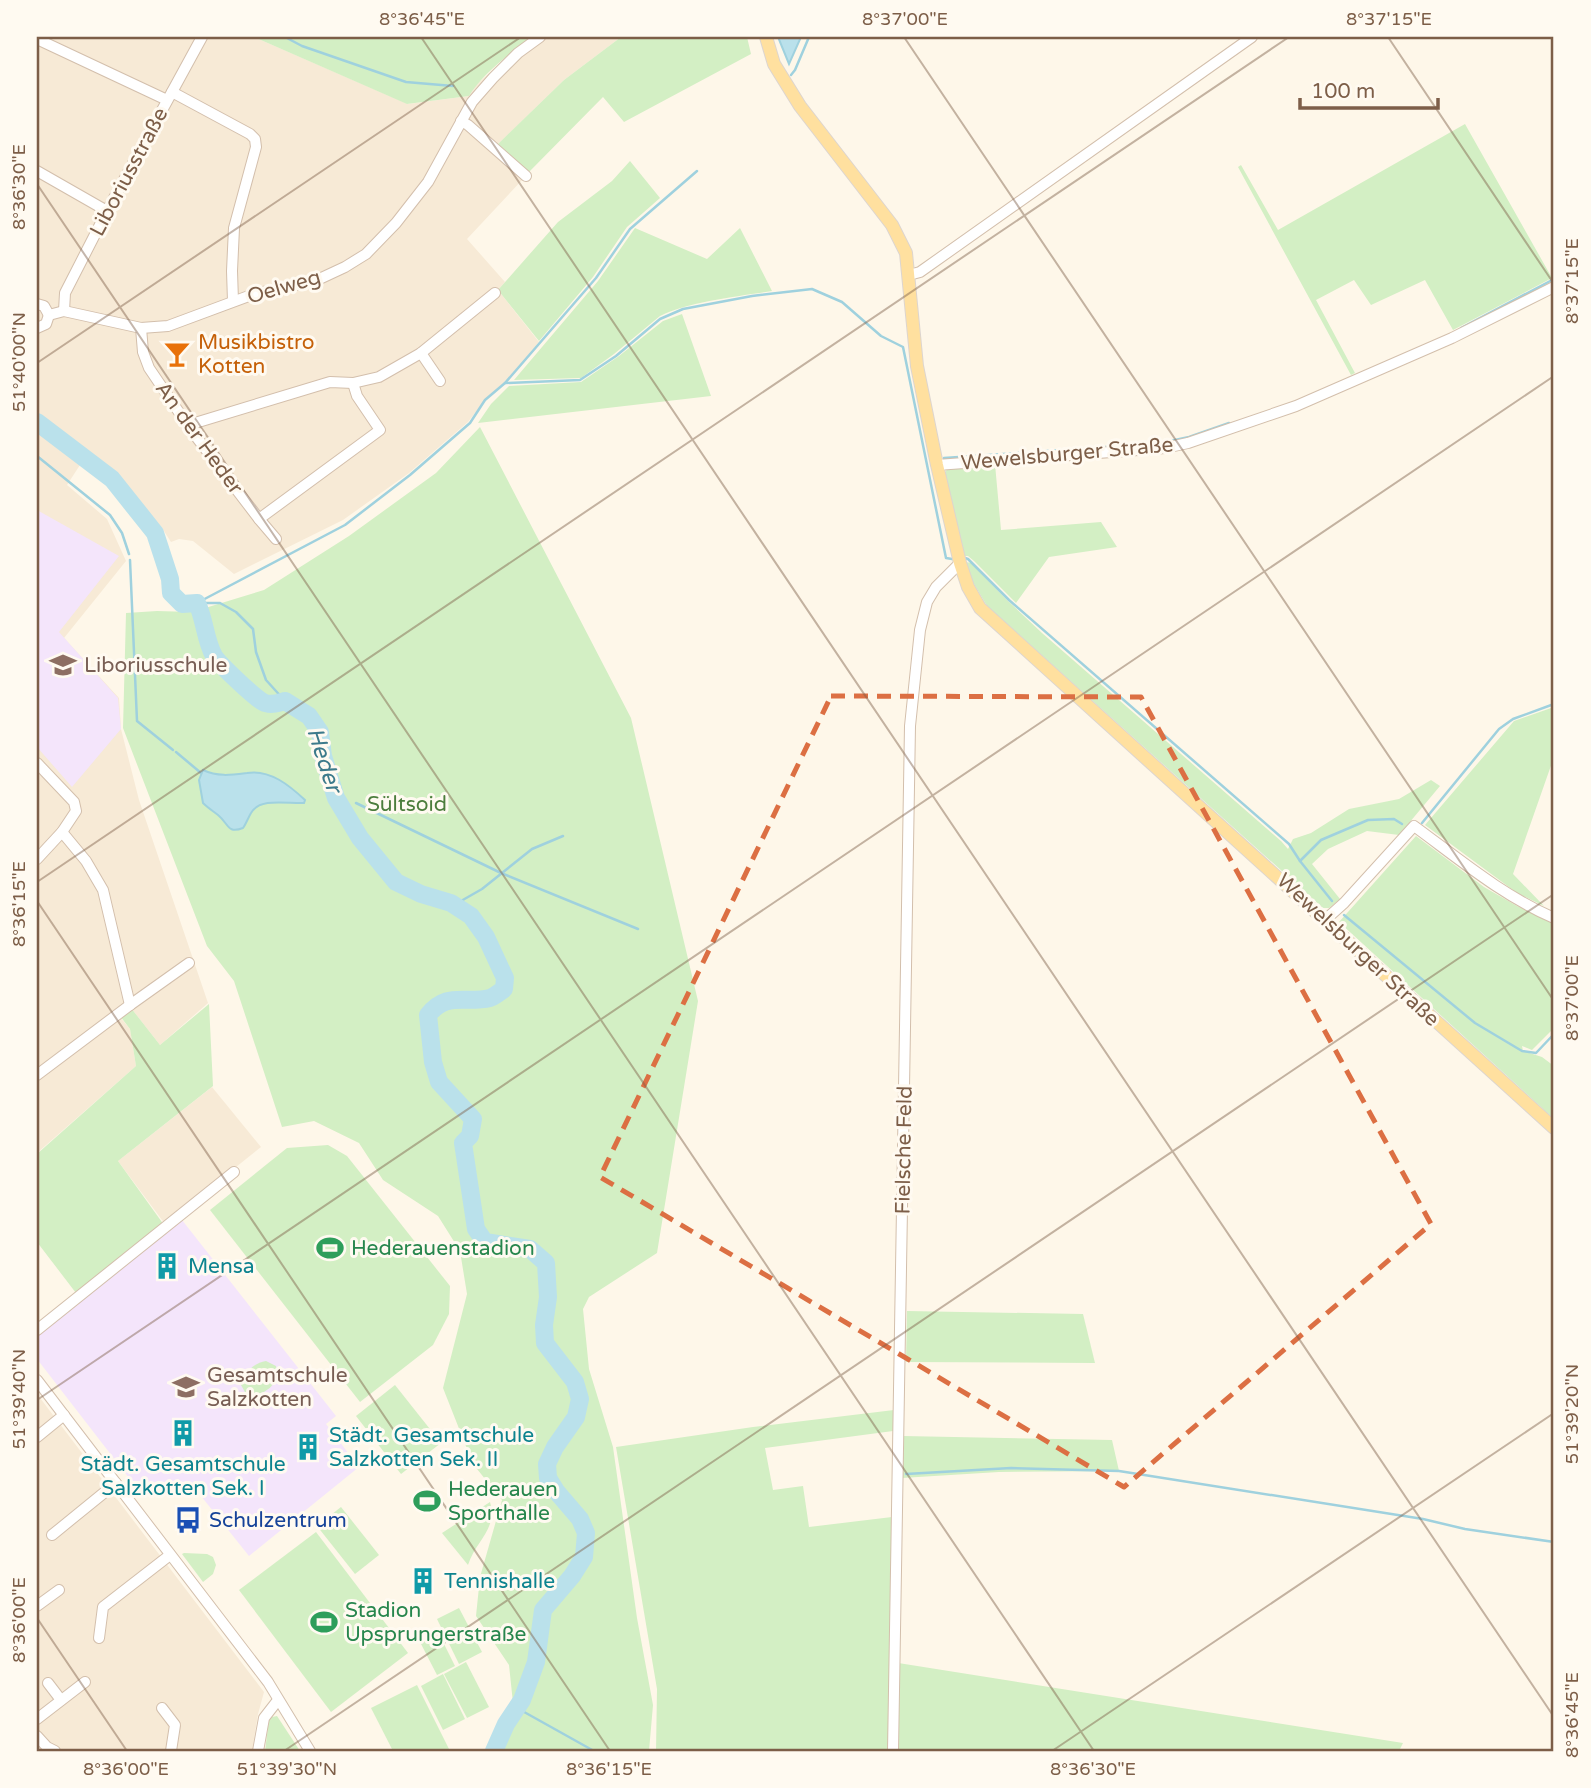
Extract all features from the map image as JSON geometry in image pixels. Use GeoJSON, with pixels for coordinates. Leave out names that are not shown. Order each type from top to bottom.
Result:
{"type":"FeatureCollection","features":[{"type":"Feature","properties":{"kind":"main road","name":"Wewelsburger Straße"},"geometry":{"type":"LineString","coordinates":[[766,37],[774,64],[800,106],[892,225],[905,253],[917,366],[937,465],[960,564],[968,587],[980,607],[1554,1128]]}},
{"type":"Feature","properties":{"kind":"street","name":"Liboriusstraße"},"geometry":{"type":"LineString","coordinates":[[64,310],[65,293],[202,37]]}},
{"type":"Feature","properties":{"kind":"street","name":"Oelweg"},"geometry":{"type":"LineString","coordinates":[[64,310],[141,328],[168,326],[254,294],[315,281],[345,267],[366,254],[396,223],[428,182],[472,102],[518,53],[540,37]]}},
{"type":"Feature","properties":{"kind":"street"},"geometry":{"type":"LineString","coordinates":[[909,275],[920,272],[1252,37]]}},
{"type":"Feature","properties":{"kind":"street"},"geometry":{"type":"LineString","coordinates":[[37,39],[170,96],[256,139],[234,228],[233,301]]}},
{"type":"Feature","properties":{"kind":"street"},"geometry":{"type":"LineString","coordinates":[[461,121],[526,176]]}},
{"type":"Feature","properties":{"kind":"street"},"geometry":{"type":"LineString","coordinates":[[37,172],[107,211]]}},
{"type":"Feature","properties":{"kind":"street","name":"Wewelsburger Straße"},"geometry":{"type":"LineString","coordinates":[[937,465],[1166,448],[1188,443],[1296,406],[1452,338],[1554,287]]}},
{"type":"Feature","properties":{"kind":"street"},"geometry":{"type":"LineString","coordinates":[[189,428],[195,423],[330,382],[353,383],[379,377],[421,353],[495,293]]}},
{"type":"Feature","properties":{"kind":"street"},"geometry":{"type":"LineString","coordinates":[[37,304],[44,306],[49,315],[46,324],[37,328]]}},
{"type":"Feature","properties":{"kind":"street"},"geometry":{"type":"LineString","coordinates":[[49,315],[64,310]]}},
{"type":"Feature","properties":{"kind":"street","name":"An der Heder"},"geometry":{"type":"LineString","coordinates":[[141,328],[143,352],[149,368],[189,428],[276,539]]}},
{"type":"Feature","properties":{"kind":"street"},"geometry":{"type":"LineString","coordinates":[[421,353],[440,381]]}},
{"type":"Feature","properties":{"kind":"street"},"geometry":{"type":"LineString","coordinates":[[259,519],[380,429],[358,396],[353,383]]}},
{"type":"Feature","properties":{"kind":"street","name":"Fielsche Feld"},"geometry":{"type":"LineString","coordinates":[[893,1751],[910,726],[920,630],[927,602],[936,587],[960,564]]}},
{"type":"Feature","properties":{"kind":"street"},"geometry":{"type":"LineString","coordinates":[[37,763],[74,802],[76,811],[62,832],[37,859]]}},
{"type":"Feature","properties":{"kind":"street"},"geometry":{"type":"LineString","coordinates":[[1325,920],[1345,903],[1414,826],[1492,883],[1554,918]]}},
{"type":"Feature","properties":{"kind":"street"},"geometry":{"type":"LineString","coordinates":[[62,832],[86,860],[103,890],[130,1005]]}},
{"type":"Feature","properties":{"kind":"street"},"geometry":{"type":"LineString","coordinates":[[37,1075],[189,963]]}},
{"type":"Feature","properties":{"kind":"street"},"geometry":{"type":"LineString","coordinates":[[37,1330],[234,1172]]}},
{"type":"Feature","properties":{"kind":"street"},"geometry":{"type":"LineString","coordinates":[[37,1380],[268,1682],[310,1751]]}},
{"type":"Feature","properties":{"kind":"street"},"geometry":{"type":"LineString","coordinates":[[37,1437],[64,1415]]}},
{"type":"Feature","properties":{"kind":"street"},"geometry":{"type":"LineString","coordinates":[[52,1535],[116,1483]]}},
{"type":"Feature","properties":{"kind":"street"},"geometry":{"type":"LineString","coordinates":[[99,1637],[103,1607],[170,1555]]}},
{"type":"Feature","properties":{"kind":"street"},"geometry":{"type":"LineString","coordinates":[[37,1606],[59,1590]]}},
{"type":"Feature","properties":{"kind":"street"},"geometry":{"type":"LineString","coordinates":[[37,1719],[85,1682]]}},
{"type":"Feature","properties":{"kind":"street"},"geometry":{"type":"LineString","coordinates":[[48,1683],[61,1700]]}},
{"type":"Feature","properties":{"kind":"street"},"geometry":{"type":"LineString","coordinates":[[258,1751],[264,1718],[278,1700]]}},
{"type":"Feature","properties":{"kind":"street"},"geometry":{"type":"LineString","coordinates":[[162,1708],[175,1725],[171,1751]]}},
{"type":"Feature","properties":{"kind":"street"},"geometry":{"type":"LineString","coordinates":[[37,1736],[55,1751]]}},
{"type":"Feature","properties":{"kind":"highlighted area"},"geometry":{"type":"Polygon","coordinates":[[[831,696],[1141,697],[1431,1224],[1124,1487],[600,1177],[831,696]]]}},
{"type":"Feature","properties":{"kind":"shaded area"},"geometry":{"type":"Polygon","coordinates":[[[37,37],[254,37],[408,104],[469,96],[475,86],[532,37],[621,37],[564,80],[493,149],[524,178],[467,239],[505,282],[498,290],[539,342],[468,422],[409,473],[343,520],[234,574],[193,541],[179,539],[171,542],[117,474],[89,451],[67,485],[107,519],[126,561],[64,638],[119,698],[121,729],[139,800],[208,1003],[160,1045],[131,1008],[120,1017],[130,1029],[136,1066],[37,1153],[37,37]]]}},
{"type":"Feature","properties":{"kind":"shaded area","name":"Liboriusschule"},"geometry":{"type":"Polygon","coordinates":[[[37,510],[119,556],[59,632],[118,698],[121,729],[72,787],[37,747],[37,510]]]}},
{"type":"Feature","properties":{"kind":"shaded area"},"geometry":{"type":"Polygon","coordinates":[[[212,1087],[261,1147],[165,1224],[118,1161],[212,1087]]]}},
{"type":"Feature","properties":{"kind":"shaded area","name":"Gesamtschule Salzkotten"},"geometry":{"type":"Polygon","coordinates":[[[182,1220],[336,1416],[326,1424],[359,1467],[249,1556],[193,1486],[136,1487],[37,1359],[37,1335],[182,1220]]]}},
{"type":"Feature","properties":{"kind":"shaded area"},"geometry":{"type":"Polygon","coordinates":[[[37,1394],[264,1692],[252,1751],[37,1751],[37,1394]]]}},
{"type":"Feature","properties":{"kind":"green space"},"geometry":{"type":"Polygon","coordinates":[[[254,37],[532,37],[489,72],[469,96],[407,104],[254,37]]]}},
{"type":"Feature","properties":{"kind":"green space"},"geometry":{"type":"Polygon","coordinates":[[[621,37],[747,37],[751,54],[624,122],[603,97],[529,172],[498,144],[564,80],[621,37]]]}},
{"type":"Feature","properties":{"kind":"green space"},"geometry":{"type":"Polygon","coordinates":[[[1465,124],[1552,278],[1453,330],[1425,280],[1371,305],[1354,280],[1316,300],[1355,373],[1351,375],[1238,167],[1241,165],[1278,230],[1465,124]]]}},
{"type":"Feature","properties":{"kind":"green space"},"geometry":{"type":"Polygon","coordinates":[[[630,161],[660,198],[627,227],[593,277],[539,341],[498,290],[558,222],[612,181],[630,161]]]}},
{"type":"Feature","properties":{"kind":"green space"},"geometry":{"type":"Polygon","coordinates":[[[635,228],[707,259],[740,228],[772,291],[699,303],[660,316],[581,378],[514,380],[598,281],[635,228]]]}},
{"type":"Feature","properties":{"kind":"green space"},"geometry":{"type":"Polygon","coordinates":[[[682,314],[711,396],[478,423],[491,404],[509,386],[581,382],[663,321],[682,314]]]}},
{"type":"Feature","properties":{"kind":"green space","name":"Sültsoid"},"geometry":{"type":"Polygon","coordinates":[[[480,427],[631,718],[698,1001],[657,1253],[589,1297],[583,1309],[589,1369],[613,1447],[637,1618],[653,1705],[649,1751],[488,1751],[513,1703],[509,1665],[476,1616],[480,1577],[502,1500],[473,1464],[443,1388],[467,1294],[460,1251],[438,1216],[383,1180],[359,1143],[314,1121],[282,1127],[234,981],[207,946],[123,728],[126,613],[192,612],[264,590],[349,536],[436,473],[480,427]]]}},
{"type":"Feature","properties":{"kind":"green space"},"geometry":{"type":"Polygon","coordinates":[[[995,464],[1001,530],[1101,522],[1117,547],[1049,557],[1016,603],[974,561],[964,556],[944,474],[948,468],[995,464]]]}},
{"type":"Feature","properties":{"kind":"green space"},"geometry":{"type":"Polygon","coordinates":[[[966,562],[971,563],[1042,633],[1288,849],[1293,839],[1311,833],[1349,809],[1399,799],[1431,780],[1440,786],[1399,835],[1367,831],[1328,849],[1312,864],[1340,899],[1329,908],[1323,908],[987,606],[971,579],[966,562]]]}},
{"type":"Feature","properties":{"kind":"green space"},"geometry":{"type":"Polygon","coordinates":[[[1554,707],[1554,757],[1513,874],[1544,906],[1517,893],[1425,825],[1514,721],[1554,707]]]}},
{"type":"Feature","properties":{"kind":"green space"},"geometry":{"type":"Polygon","coordinates":[[[1416,836],[1484,887],[1554,923],[1554,1028],[1532,1050],[1522,1046],[1523,1051],[1542,1057],[1554,1066],[1554,1119],[1339,922],[1416,836]]]}},
{"type":"Feature","properties":{"kind":"green space"},"geometry":{"type":"Polygon","coordinates":[[[209,1004],[213,1086],[118,1161],[164,1225],[76,1293],[37,1242],[37,1154],[136,1066],[130,1029],[120,1016],[131,1008],[160,1045],[209,1004]]]}},
{"type":"Feature","properties":{"kind":"green space","name":"Hederauenstadion"},"geometry":{"type":"Polygon","coordinates":[[[328,1145],[347,1156],[450,1286],[449,1314],[433,1345],[360,1402],[210,1210],[287,1148],[328,1145]]]}},
{"type":"Feature","properties":{"kind":"green space"},"geometry":{"type":"Polygon","coordinates":[[[907,1311],[1083,1314],[1095,1363],[906,1362],[907,1311]]]}},
{"type":"Feature","properties":{"kind":"green space"},"geometry":{"type":"Polygon","coordinates":[[[266,1361],[276,1366],[276,1379],[273,1384],[264,1392],[246,1394],[241,1385],[245,1376],[253,1366],[266,1361]]]}},
{"type":"Feature","properties":{"kind":"green space"},"geometry":{"type":"Polygon","coordinates":[[[395,1385],[441,1443],[401,1474],[356,1416],[395,1385]]]}},
{"type":"Feature","properties":{"kind":"green space"},"geometry":{"type":"Polygon","coordinates":[[[894,1410],[893,1431],[765,1448],[773,1490],[803,1486],[809,1527],[892,1517],[892,1662],[1403,1743],[1399,1751],[656,1751],[657,1689],[616,1447],[894,1410]]]}},
{"type":"Feature","properties":{"kind":"green space"},"geometry":{"type":"Polygon","coordinates":[[[903,1436],[1112,1440],[1119,1471],[999,1472],[902,1478],[903,1436]]]}},
{"type":"Feature","properties":{"kind":"green space"},"geometry":{"type":"Polygon","coordinates":[[[490,1502],[492,1511],[489,1527],[468,1565],[442,1533],[490,1502]]]}},
{"type":"Feature","properties":{"kind":"green space"},"geometry":{"type":"Polygon","coordinates":[[[341,1507],[379,1555],[355,1574],[317,1526],[341,1507]]]}},
{"type":"Feature","properties":{"kind":"green space","name":"Stadion Upsprungerstraße"},"geometry":{"type":"Polygon","coordinates":[[[316,1532],[408,1653],[331,1712],[239,1590],[316,1532]]]}},
{"type":"Feature","properties":{"kind":"green space"},"geometry":{"type":"Polygon","coordinates":[[[182,1554],[207,1554],[213,1557],[216,1565],[213,1574],[203,1582],[182,1554]]]}},
{"type":"Feature","properties":{"kind":"green space"},"geometry":{"type":"Polygon","coordinates":[[[459,1608],[482,1652],[459,1664],[437,1619],[459,1608]]]}},
{"type":"Feature","properties":{"kind":"green space"},"geometry":{"type":"Polygon","coordinates":[[[438,1632],[455,1666],[437,1675],[420,1642],[438,1632]]]}},
{"type":"Feature","properties":{"kind":"green space"},"geometry":{"type":"Polygon","coordinates":[[[466,1662],[489,1707],[467,1718],[444,1674],[466,1662]]]}},
{"type":"Feature","properties":{"kind":"green space"},"geometry":{"type":"Polygon","coordinates":[[[443,1674],[465,1719],[443,1730],[421,1686],[443,1674]]]}},
{"type":"Feature","properties":{"kind":"green space"},"geometry":{"type":"Polygon","coordinates":[[[417,1685],[450,1751],[393,1751],[371,1708],[417,1685]]]}},
{"type":"Feature","properties":{"kind":"green space"},"geometry":{"type":"Polygon","coordinates":[[[277,1716],[300,1751],[265,1751],[269,1719],[277,1716]]]}},
{"type":"Feature","properties":{"kind":"water"},"geometry":{"type":"Polygon","coordinates":[[[778,37],[801,37],[789,64],[778,37]]]}},
{"type":"Feature","properties":{"kind":"water"},"geometry":{"type":"Polygon","coordinates":[[[203,770],[225,775],[255,772],[272,776],[305,800],[304,803],[275,802],[261,805],[251,813],[243,828],[234,830],[203,803],[199,780],[203,770]]]}},
{"type":"Feature","properties":{"kind":"waterway"},"geometry":{"type":"LineString","coordinates":[[285,37],[302,46],[406,82],[453,86]]}},
{"type":"Feature","properties":{"kind":"waterway"},"geometry":{"type":"LineString","coordinates":[[791,75],[809,37]]}},
{"type":"Feature","properties":{"kind":"waterway"},"geometry":{"type":"LineString","coordinates":[[505,383],[596,278],[630,229],[697,171]]}},
{"type":"Feature","properties":{"kind":"waterway"},"geometry":{"type":"LineString","coordinates":[[1461,328],[1554,279]]}},
{"type":"Feature","properties":{"kind":"waterway"},"geometry":{"type":"LineString","coordinates":[[197,603],[345,525],[410,475],[470,423],[485,400],[505,383],[580,380],[616,356],[660,319],[683,309],[752,296],[812,289],[842,302],[881,336],[903,347],[946,558],[952,559]]}},
{"type":"Feature","properties":{"kind":"waterway","name":"Heder"},"geometry":{"type":"LineString","coordinates":[[37,422],[112,479],[155,533],[170,579],[171,593],[182,604],[197,603],[211,650],[223,666],[263,702],[271,704],[285,701],[309,716],[320,732],[323,756],[336,798],[360,838],[396,882],[421,894],[451,903],[471,916],[486,937],[505,978],[504,989],[492,997],[449,1001],[442,1003],[428,1015],[433,1062],[439,1082],[473,1119],[470,1136],[463,1143],[476,1229],[485,1242],[530,1249],[546,1263],[548,1297],[544,1325],[545,1343],[575,1382],[580,1399],[576,1417],[555,1447],[547,1464],[548,1478],[580,1519],[586,1533],[584,1557],[572,1576],[543,1610],[536,1662],[522,1700],[506,1724],[494,1751]]}},
{"type":"Feature","properties":{"kind":"waterway"},"geometry":{"type":"LineString","coordinates":[[1161,443],[1189,437],[1229,423]]}},
{"type":"Feature","properties":{"kind":"waterway"},"geometry":{"type":"LineString","coordinates":[[944,458],[1120,446]]}},
{"type":"Feature","properties":{"kind":"waterway"},"geometry":{"type":"LineString","coordinates":[[37,456],[110,515],[122,533],[129,554]]}},
{"type":"Feature","properties":{"kind":"waterway"},"geometry":{"type":"LineString","coordinates":[[965,558],[1009,600],[1289,844],[1332,901]]}},
{"type":"Feature","properties":{"kind":"waterway"},"geometry":{"type":"LineString","coordinates":[[130,560],[137,721],[173,750]]}},
{"type":"Feature","properties":{"kind":"waterway","name":"Heder"},"geometry":{"type":"LineString","coordinates":[[200,603],[220,603],[236,612],[253,629],[256,652],[266,680],[285,701]]}},
{"type":"Feature","properties":{"kind":"waterway"},"geometry":{"type":"LineString","coordinates":[[1422,823],[1499,729],[1513,719],[1554,704]]}},
{"type":"Feature","properties":{"kind":"waterway"},"geometry":{"type":"LineString","coordinates":[[176,752],[201,773]]}},
{"type":"Feature","properties":{"kind":"waterway"},"geometry":{"type":"LineString","coordinates":[[356,803],[501,873],[638,929]]}},
{"type":"Feature","properties":{"kind":"waterway"},"geometry":{"type":"LineString","coordinates":[[1300,861],[1321,840],[1368,820],[1394,819],[1402,824]]}},
{"type":"Feature","properties":{"kind":"waterway"},"geometry":{"type":"LineString","coordinates":[[454,905],[482,889],[532,849],[563,836]]}},
{"type":"Feature","properties":{"kind":"waterway"},"geometry":{"type":"LineString","coordinates":[[1344,915],[1475,1023],[1522,1051],[1536,1053],[1554,1034]]}},
{"type":"Feature","properties":{"kind":"waterway"},"geometry":{"type":"LineString","coordinates":[[906,1474],[1011,1468],[1119,1471],[1554,1542]]}},
{"type":"Feature","properties":{"kind":"waterway"},"geometry":{"type":"LineString","coordinates":[[517,1708],[594,1751]]}},
{"type":"Feature","properties":{"kind":"place","name":"Musikbistro Kotten"},"geometry":{"type":"Point","coordinates":[177,354]}},
{"type":"Feature","properties":{"kind":"place","name":"Liboriusschule"},"geometry":{"type":"Point","coordinates":[63,665]}},
{"type":"Feature","properties":{"kind":"place","name":"Hederauenstadion"},"geometry":{"type":"Point","coordinates":[330,1248]}},
{"type":"Feature","properties":{"kind":"place","name":"Mensa"},"geometry":{"type":"Point","coordinates":[167,1266]}},
{"type":"Feature","properties":{"kind":"place","name":"Gesamtschule Salzkotten"},"geometry":{"type":"Point","coordinates":[186,1387]}},
{"type":"Feature","properties":{"kind":"place","name":"Städt. Gesamtschule Salzkotten Sek. I"},"geometry":{"type":"Point","coordinates":[183,1433]}},
{"type":"Feature","properties":{"kind":"place","name":"Städt. Gesamtschule Salzkotten Sek. II"},"geometry":{"type":"Point","coordinates":[308,1447]}},
{"type":"Feature","properties":{"kind":"place","name":"Hederauen Sporthalle"},"geometry":{"type":"Point","coordinates":[427,1501]}},
{"type":"Feature","properties":{"kind":"place","name":"Schulzentrum"},"geometry":{"type":"Point","coordinates":[188,1520]}},
{"type":"Feature","properties":{"kind":"place","name":"Tennishalle"},"geometry":{"type":"Point","coordinates":[423,1581]}},
{"type":"Feature","properties":{"kind":"place","name":"Stadion Upsprungerstraße"},"geometry":{"type":"Point","coordinates":[324,1622]}}]}
